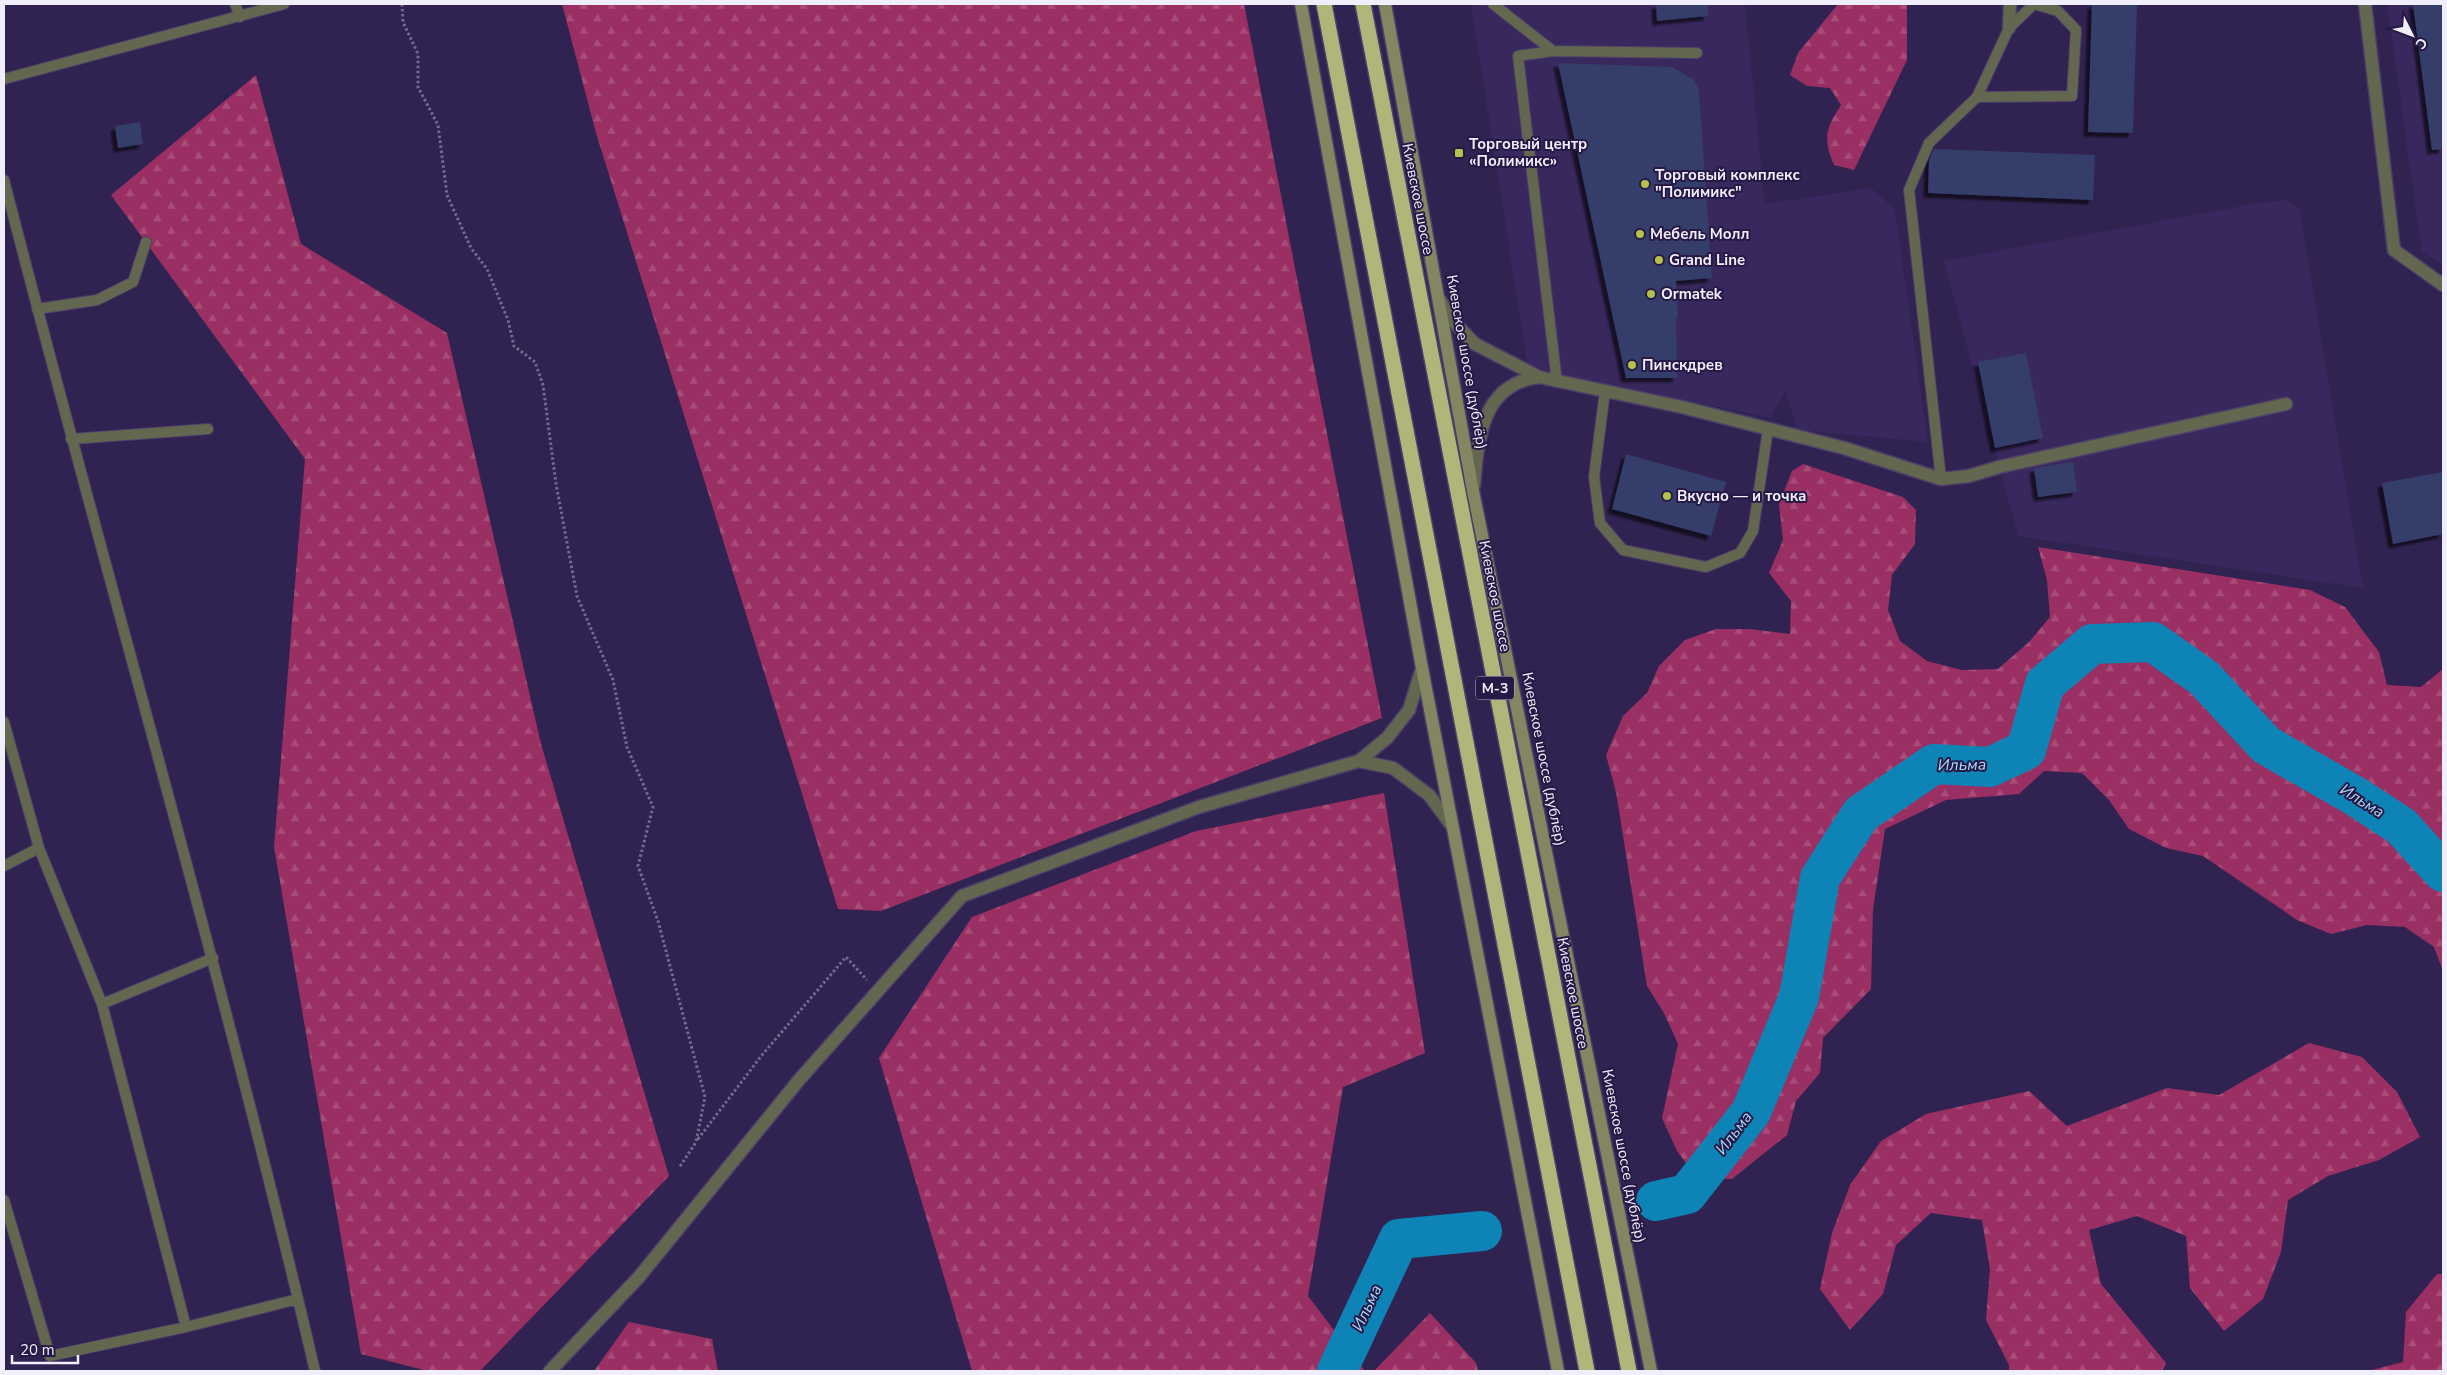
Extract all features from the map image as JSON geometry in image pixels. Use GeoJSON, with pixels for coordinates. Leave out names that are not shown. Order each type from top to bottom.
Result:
{"type":"FeatureCollection","features":[{"type":"Feature","properties":{"kind":"highway","name":"М-3"},"geometry":{"type":"LineString","coordinates":[[1324,4],[1587,1371]]}},
{"type":"Feature","properties":{"kind":"highway","name":"Киевское шоссе"},"geometry":{"type":"LineString","coordinates":[[1363,4],[1453,475],[1629,1371]]}},
{"type":"Feature","properties":{"kind":"main road"},"geometry":{"type":"LineString","coordinates":[[1301,4],[1422,668],[1558,1371]]}},
{"type":"Feature","properties":{"kind":"main road","name":"Киевское шоссе (дублёр)"},"geometry":{"type":"LineString","coordinates":[[1385,4],[1474,491],[1650,1371]]}},
{"type":"Feature","properties":{"kind":"main road"},"geometry":{"type":"LineString","coordinates":[[1453,475],[1506,651]]}},
{"type":"Feature","properties":{"kind":"street"},"geometry":{"type":"LineString","coordinates":[[2009,28],[2010,4]]}},
{"type":"Feature","properties":{"kind":"street"},"geometry":{"type":"LineString","coordinates":[[2365,4],[2394,250],[2443,285]]}},
{"type":"Feature","properties":{"kind":"street"},"geometry":{"type":"LineString","coordinates":[[1439,298],[1451,319],[1475,344],[1539,377],[1682,407],[1844,448],[1941,479],[1969,476],[1999,467],[2286,404]]}},
{"type":"Feature","properties":{"kind":"street"},"geometry":{"type":"LineString","coordinates":[[1474,491],[1477,451],[1484,421],[1494,400],[1522,379],[1539,377]]}},
{"type":"Feature","properties":{"kind":"street"},"geometry":{"type":"LineString","coordinates":[[550,1371],[639,1277],[799,1080],[962,896],[1199,807],[1359,761],[1387,738],[1409,710],[1422,668]]}},
{"type":"Feature","properties":{"kind":"street"},"geometry":{"type":"LineString","coordinates":[[1359,761],[1393,768],[1428,795],[1452,826]]}},
{"type":"Feature","properties":{"kind":"lane"},"geometry":{"type":"LineString","coordinates":[[235,4],[240,17]]}},
{"type":"Feature","properties":{"kind":"lane"},"geometry":{"type":"LineString","coordinates":[[4,79],[284,4]]}},
{"type":"Feature","properties":{"kind":"lane"},"geometry":{"type":"LineString","coordinates":[[1493,4],[1553,51]]}},
{"type":"Feature","properties":{"kind":"lane"},"geometry":{"type":"LineString","coordinates":[[1941,479],[1909,190],[1929,144],[1977,97],[2009,28],[2034,4],[2058,11],[2076,30],[2072,96],[1977,97]]}},
{"type":"Feature","properties":{"kind":"lane"},"geometry":{"type":"LineString","coordinates":[[1557,382],[1518,56],[1553,51],[1697,53]]}},
{"type":"Feature","properties":{"kind":"lane"},"geometry":{"type":"LineString","coordinates":[[4,180],[71,439],[213,958],[315,1371]]}},
{"type":"Feature","properties":{"kind":"lane"},"geometry":{"type":"LineString","coordinates":[[37,309],[97,300],[134,282],[146,242]]}},
{"type":"Feature","properties":{"kind":"lane"},"geometry":{"type":"LineString","coordinates":[[1605,391],[1594,477],[1600,524],[1623,550],[1706,567],[1740,553],[1752,530],[1768,429]]}},
{"type":"Feature","properties":{"kind":"lane"},"geometry":{"type":"LineString","coordinates":[[71,439],[208,429]]}},
{"type":"Feature","properties":{"kind":"lane"},"geometry":{"type":"LineString","coordinates":[[4,722],[39,848],[102,1004],[186,1327]]}},
{"type":"Feature","properties":{"kind":"lane"},"geometry":{"type":"LineString","coordinates":[[4,866],[39,848]]}},
{"type":"Feature","properties":{"kind":"lane"},"geometry":{"type":"LineString","coordinates":[[102,1004],[213,958]]}},
{"type":"Feature","properties":{"kind":"lane"},"geometry":{"type":"LineString","coordinates":[[4,1200],[50,1356],[186,1327],[298,1299]]}},
{"type":"Feature","properties":{"kind":"path"},"geometry":{"type":"LineString","coordinates":[[402,4],[404,22],[418,54],[418,87],[438,126],[447,195],[471,248],[487,269],[508,320],[514,346],[535,362],[540,378],[556,484],[578,596],[613,680],[627,747],[653,807],[638,866],[658,921],[706,1098],[696,1142]]}},
{"type":"Feature","properties":{"kind":"path"},"geometry":{"type":"LineString","coordinates":[[679,1168],[696,1142],[762,1055],[846,957],[877,991]]}},
{"type":"Feature","properties":{"kind":"shaded area"},"geometry":{"type":"Polygon","coordinates":[[[1471,4],[1745,4],[1765,204],[1871,188],[1895,209],[1928,442],[1798,430],[1785,391],[1770,418],[1528,367],[1471,4]]]}},
{"type":"Feature","properties":{"kind":"shaded area"},"geometry":{"type":"Polygon","coordinates":[[[2387,4],[2443,4],[2443,265],[2422,252],[2387,4]]]}},
{"type":"Feature","properties":{"kind":"shaded area"},"geometry":{"type":"Polygon","coordinates":[[[2287,200],[2299,208],[2363,588],[2018,536],[1944,261],[2259,203],[2287,200]]]}},
{"type":"Feature","properties":{"kind":"green space"},"geometry":{"type":"Polygon","coordinates":[[[562,4],[1244,4],[1382,718],[881,911],[838,909],[596,133],[562,4]]]}},
{"type":"Feature","properties":{"kind":"green space"},"geometry":{"type":"Polygon","coordinates":[[[1838,4],[1907,4],[1907,60],[1854,170],[1834,165],[1830,155],[1827,134],[1841,105],[1830,88],[1807,86],[1790,75],[1798,53],[1838,4]]]}},
{"type":"Feature","properties":{"kind":"green space"},"geometry":{"type":"Polygon","coordinates":[[[256,75],[301,244],[447,333],[541,744],[669,1176],[480,1371],[428,1371],[361,1354],[274,847],[305,459],[111,195],[256,75]]]}},
{"type":"Feature","properties":{"kind":"green space"},"geometry":{"type":"Polygon","coordinates":[[[1803,464],[1903,497],[1916,510],[1915,544],[1892,575],[1888,610],[1900,641],[1927,661],[1962,670],[1998,669],[2029,642],[2050,617],[2047,580],[2038,547],[2310,590],[2345,607],[2379,652],[2387,685],[2421,687],[2443,669],[2443,971],[2434,947],[2405,927],[2367,925],[2331,934],[2297,920],[2203,856],[2166,848],[2129,829],[2109,800],[2082,773],[2044,771],[2019,794],[1946,800],[1885,829],[1873,909],[1871,989],[1823,1038],[1820,1073],[1796,1101],[1787,1135],[1732,1179],[1697,1178],[1677,1151],[1662,1118],[1678,1044],[1664,1013],[1647,986],[1616,792],[1606,755],[1623,716],[1647,693],[1659,666],[1685,640],[1716,629],[1750,629],[1790,634],[1791,601],[1769,573],[1783,540],[1779,504],[1792,471],[1803,464]]]}},
{"type":"Feature","properties":{"kind":"green space"},"geometry":{"type":"Polygon","coordinates":[[[1384,793],[1425,1053],[1343,1087],[1308,1296],[1365,1371],[972,1371],[879,1058],[972,917],[1196,831],[1384,793]]]}},
{"type":"Feature","properties":{"kind":"green space"},"geometry":{"type":"Polygon","coordinates":[[[2309,1043],[2362,1057],[2397,1092],[2420,1137],[2379,1160],[2328,1176],[2288,1200],[2281,1252],[2263,1299],[2224,1331],[2190,1288],[2186,1236],[2137,1216],[2089,1230],[2101,1284],[2166,1363],[2162,1371],[2009,1371],[2009,1365],[1986,1320],[1990,1269],[1982,1220],[1931,1213],[1896,1245],[1883,1294],[1850,1330],[1820,1289],[1832,1233],[1850,1185],[1881,1141],[1926,1114],[2029,1091],[2067,1126],[2167,1088],[2219,1095],[2309,1043]]]}},
{"type":"Feature","properties":{"kind":"green space"},"geometry":{"type":"Polygon","coordinates":[[[2437,1274],[2443,1274],[2443,1371],[2368,1371],[2403,1362],[2406,1312],[2437,1274]]]}},
{"type":"Feature","properties":{"kind":"green space"},"geometry":{"type":"Polygon","coordinates":[[[1430,1313],[1476,1363],[1478,1371],[1374,1371],[1430,1313]]]}},
{"type":"Feature","properties":{"kind":"green space"},"geometry":{"type":"Polygon","coordinates":[[[629,1322],[712,1339],[718,1371],[594,1371],[629,1322]]]}},
{"type":"Feature","properties":{"kind":"building"},"geometry":{"type":"Polygon","coordinates":[[[1656,4],[1708,4],[1708,16],[1657,21],[1656,4]]]}},
{"type":"Feature","properties":{"kind":"building"},"geometry":{"type":"Polygon","coordinates":[[[2092,4],[2137,4],[2133,133],[2088,132],[2092,4]]]}},
{"type":"Feature","properties":{"kind":"building"},"geometry":{"type":"Polygon","coordinates":[[[2413,4],[2443,4],[2443,149],[2432,150],[2413,4]]]}},
{"type":"Feature","properties":{"kind":"building","name":"Торговый комплекс \"Полимикс\""},"geometry":{"type":"Polygon","coordinates":[[[1558,63],[1672,67],[1694,80],[1699,90],[1712,278],[1676,281],[1678,318],[1676,318],[1677,378],[1626,378],[1558,63]]]}},
{"type":"Feature","properties":{"kind":"building"},"geometry":{"type":"Polygon","coordinates":[[[140,122],[143,144],[118,148],[115,126],[140,122]]]}},
{"type":"Feature","properties":{"kind":"building"},"geometry":{"type":"Polygon","coordinates":[[[1934,149],[2095,155],[2093,200],[1928,193],[1929,160],[1934,149]]]}},
{"type":"Feature","properties":{"kind":"building"},"geometry":{"type":"Polygon","coordinates":[[[2026,353],[2043,438],[1995,448],[1978,362],[2026,353]]]}},
{"type":"Feature","properties":{"kind":"building"},"geometry":{"type":"Polygon","coordinates":[[[1626,454],[1726,482],[1711,536],[1612,509],[1626,454]]]}},
{"type":"Feature","properties":{"kind":"building"},"geometry":{"type":"Polygon","coordinates":[[[2073,462],[2077,492],[2038,497],[2034,468],[2073,462]]]}},
{"type":"Feature","properties":{"kind":"building"},"geometry":{"type":"Polygon","coordinates":[[[2443,472],[2443,534],[2393,544],[2382,483],[2443,472]]]}},
{"type":"Feature","properties":{"kind":"waterway","name":"Ильма"},"geometry":{"type":"LineString","coordinates":[[1656,1201],[1687,1194],[1751,1112],[1799,997],[1820,878],[1861,814],[1934,764],[1990,767],[2026,750],[2045,684],[2092,644],[2153,642],[2204,678],[2266,745],[2355,796],[2401,826],[2443,872]]}},
{"type":"Feature","properties":{"kind":"waterway","name":"Ильма"},"geometry":{"type":"LineString","coordinates":[[1337,1371],[1399,1239],[1482,1231]]}},
{"type":"Feature","properties":{"kind":"place","name":"Торговый центр «Полимикс»"},"geometry":{"type":"Point","coordinates":[1459,153]}},
{"type":"Feature","properties":{"kind":"place","name":"Торговый комплекс \"Полимикс\""},"geometry":{"type":"Point","coordinates":[1645,184]}},
{"type":"Feature","properties":{"kind":"place","name":"Мебель Молл"},"geometry":{"type":"Point","coordinates":[1640,234]}},
{"type":"Feature","properties":{"kind":"place","name":"Grand Line"},"geometry":{"type":"Point","coordinates":[1659,260]}},
{"type":"Feature","properties":{"kind":"place","name":"Ormatek"},"geometry":{"type":"Point","coordinates":[1651,294]}},
{"type":"Feature","properties":{"kind":"place","name":"Пинскдрев"},"geometry":{"type":"Point","coordinates":[1632,365]}},
{"type":"Feature","properties":{"kind":"place","name":"Вкусно — и точка"},"geometry":{"type":"Point","coordinates":[1667,496]}}]}
